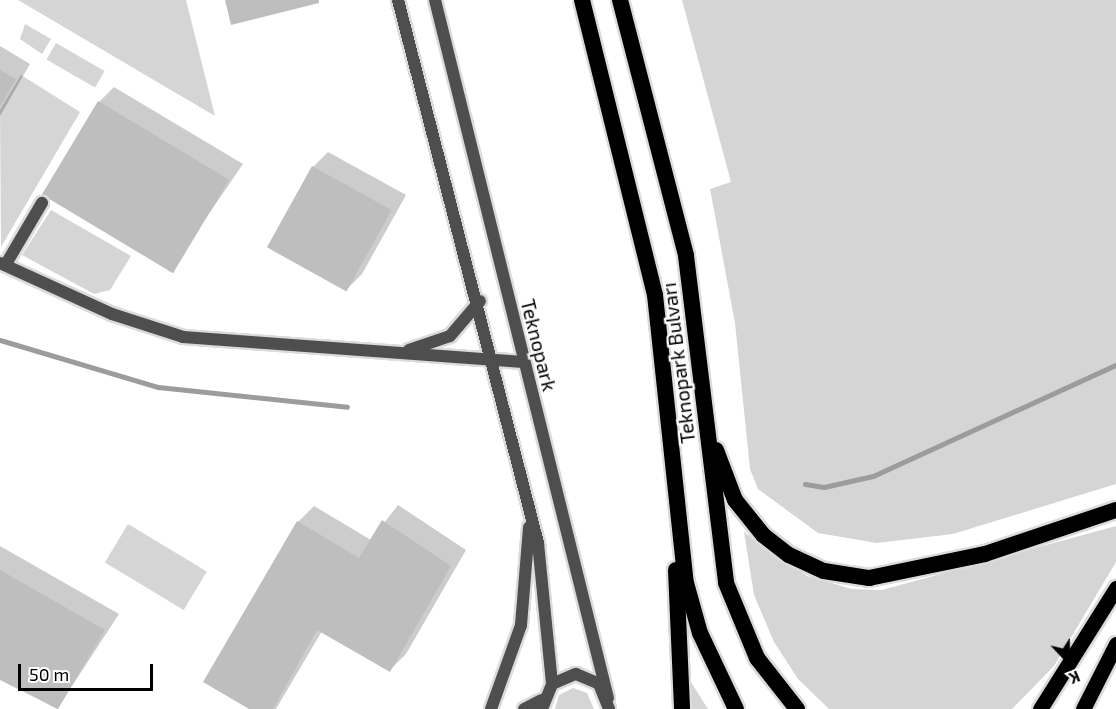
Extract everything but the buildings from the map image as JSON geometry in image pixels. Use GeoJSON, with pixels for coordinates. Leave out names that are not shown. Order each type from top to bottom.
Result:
{"type":"FeatureCollection","features":[{"type":"Feature","properties":{"kind":"highway","name":"Teknopark Bulvarı"},"geometry":{"type":"LineString","coordinates":[[582,0],[655,295],[676,530],[700,633],[736,709]]}},
{"type":"Feature","properties":{"kind":"highway","name":"Teknopark Bulvarı"},"geometry":{"type":"LineString","coordinates":[[620,0],[686,256],[726,583],[757,658],[797,709]]}},
{"type":"Feature","properties":{"kind":"highway"},"geometry":{"type":"LineString","coordinates":[[708,427],[735,500],[763,535],[789,555],[824,571],[869,578],[925,570],[1042,538],[1116,510]]}},
{"type":"Feature","properties":{"kind":"highway"},"geometry":{"type":"LineString","coordinates":[[676,530],[682,709]]}},
{"type":"Feature","properties":{"kind":"main road"},"geometry":{"type":"LineString","coordinates":[[1040,709],[1116,588]]}},
{"type":"Feature","properties":{"kind":"main road"},"geometry":{"type":"LineString","coordinates":[[1083,709],[1116,645]]}},
{"type":"Feature","properties":{"kind":"street"},"geometry":{"type":"LineString","coordinates":[[398,0],[480,301],[543,573],[552,684],[542,705],[524,709]]}},
{"type":"Feature","properties":{"kind":"street","name":"Teknopark"},"geometry":{"type":"LineString","coordinates":[[435,0],[609,706]]}},
{"type":"Feature","properties":{"kind":"street"},"geometry":{"type":"LineString","coordinates":[[42,203],[3,263],[112,315],[183,337],[404,351],[495,363],[523,362]]}},
{"type":"Feature","properties":{"kind":"street"},"geometry":{"type":"LineString","coordinates":[[404,351],[450,336],[480,301]]}},
{"type":"Feature","properties":{"kind":"street"},"geometry":{"type":"LineString","coordinates":[[490,709],[521,625],[530,511]]}},
{"type":"Feature","properties":{"kind":"street","name":"Teknopark"},"geometry":{"type":"LineString","coordinates":[[552,684],[584,675],[599,684],[609,706]]}},
{"type":"Feature","properties":{"kind":"shaded area"},"geometry":{"type":"Polygon","coordinates":[[[18,0],[186,0],[215,116],[18,0]]]}},
{"type":"Feature","properties":{"kind":"shaded area"},"geometry":{"type":"Polygon","coordinates":[[[682,0],[1116,0],[1116,484],[953,534],[877,543],[818,533],[758,489],[750,469],[735,323],[710,189],[731,182],[682,0]]]}},
{"type":"Feature","properties":{"kind":"shaded area"},"geometry":{"type":"Polygon","coordinates":[[[25,24],[51,39],[42,54],[20,39],[25,24]]]}},
{"type":"Feature","properties":{"kind":"shaded area"},"geometry":{"type":"Polygon","coordinates":[[[56,43],[104,71],[95,87],[46,59],[56,43]]]}},
{"type":"Feature","properties":{"kind":"shaded area"},"geometry":{"type":"Polygon","coordinates":[[[21,75],[80,112],[1,247],[0,110],[21,75]]]}},
{"type":"Feature","properties":{"kind":"shaded area"},"geometry":{"type":"Polygon","coordinates":[[[51,210],[131,256],[110,290],[94,294],[22,255],[51,210]]]}},
{"type":"Feature","properties":{"kind":"shaded area"},"geometry":{"type":"Polygon","coordinates":[[[128,524],[207,571],[184,610],[105,563],[128,524]]]}},
{"type":"Feature","properties":{"kind":"shaded area"},"geometry":{"type":"Polygon","coordinates":[[[1116,526],[1116,562],[1054,666],[1012,709],[829,709],[798,679],[774,642],[754,595],[744,532],[807,576],[852,589],[882,590],[1116,526]]]}},
{"type":"Feature","properties":{"kind":"shaded area"},"geometry":{"type":"Polygon","coordinates":[[[689,679],[708,709],[691,709],[689,679]]]}},
{"type":"Feature","properties":{"kind":"shaded area"},"geometry":{"type":"Polygon","coordinates":[[[573,688],[587,693],[594,709],[555,709],[559,695],[573,688]]]}},
{"type":"Feature","properties":{"kind":"waterway"},"geometry":{"type":"LineString","coordinates":[[0,340],[158,387],[347,407]]}},
{"type":"Feature","properties":{"kind":"waterway"},"geometry":{"type":"LineString","coordinates":[[805,484],[824,487],[873,476],[1116,365]]}}]}
